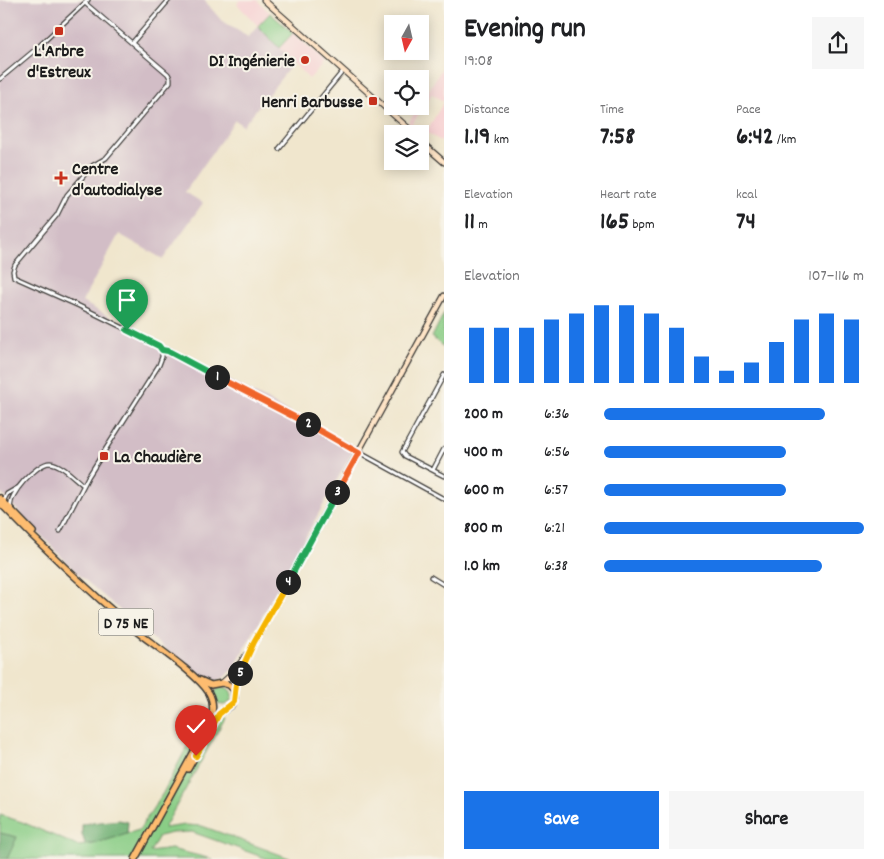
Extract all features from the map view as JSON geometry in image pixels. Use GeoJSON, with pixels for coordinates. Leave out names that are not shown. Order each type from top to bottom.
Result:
{"type":"FeatureCollection","features":[{"type":"Feature","properties":{"kind":"main road"},"geometry":{"type":"LineString","coordinates":[[264,0],[405,125]]}},
{"type":"Feature","properties":{"kind":"main road"},"geometry":{"type":"LineString","coordinates":[[429,147],[444,161]]}},
{"type":"Feature","properties":{"kind":"main road"},"geometry":{"type":"LineString","coordinates":[[171,794],[198,752],[218,715],[234,702],[236,682],[254,642],[444,296]]}},
{"type":"Feature","properties":{"kind":"main road","name":"D 75 NE"},"geometry":{"type":"LineString","coordinates":[[1,499],[8,509],[72,574],[132,627],[183,668],[202,685],[210,696]]}},
{"type":"Feature","properties":{"kind":"main road"},"geometry":{"type":"LineString","coordinates":[[135,859],[209,723],[213,711],[211,692],[215,686],[222,684],[233,673],[254,642]]}},
{"type":"Feature","properties":{"kind":"main road","name":"D 75 NE"},"geometry":{"type":"LineString","coordinates":[[183,668],[204,683],[215,686]]}},
{"type":"Feature","properties":{"kind":"main road"},"geometry":{"type":"LineString","coordinates":[[222,684],[230,686],[234,691]]}},
{"type":"Feature","properties":{"kind":"main road"},"geometry":{"type":"LineString","coordinates":[[212,702],[218,708],[225,708]]}},
{"type":"Feature","properties":{"kind":"street"},"geometry":{"type":"LineString","coordinates":[[132,43],[169,0]]}},
{"type":"Feature","properties":{"kind":"street"},"geometry":{"type":"LineString","coordinates":[[0,79],[36,49],[86,1],[169,75],[171,79],[170,84],[106,158],[94,165],[67,195],[57,215],[14,265],[13,274],[21,280],[79,306],[251,394],[444,499]]}},
{"type":"Feature","properties":{"kind":"street"},"geometry":{"type":"LineString","coordinates":[[279,149],[343,71]]}},
{"type":"Feature","properties":{"kind":"street"},"geometry":{"type":"LineString","coordinates":[[60,531],[83,485],[159,365],[162,350]]}},
{"type":"Feature","properties":{"kind":"street"},"geometry":{"type":"LineString","coordinates":[[444,375],[403,451],[405,456],[444,476]]}},
{"type":"Feature","properties":{"kind":"street"},"geometry":{"type":"LineString","coordinates":[[433,470],[444,449]]}},
{"type":"Feature","properties":{"kind":"street"},"geometry":{"type":"LineString","coordinates":[[1,499],[19,486],[39,467],[50,463],[60,467],[83,485]]}},
{"type":"Feature","properties":{"kind":"street"},"geometry":{"type":"LineString","coordinates":[[8,509],[12,497],[19,486]]}},
{"type":"Feature","properties":{"kind":"street"},"geometry":{"type":"LineString","coordinates":[[1,499],[7,494]]}},
{"type":"Feature","properties":{"kind":"street"},"geometry":{"type":"LineString","coordinates":[[1,499],[12,497]]}},
{"type":"Feature","properties":{"kind":"street"},"geometry":{"type":"LineString","coordinates":[[431,577],[444,585]]}},
{"type":"Feature","properties":{"kind":"shaded area"},"geometry":{"type":"Polygon","coordinates":[[[0,0],[204,0],[221,20],[248,37],[258,26],[293,63],[243,126],[235,120],[185,192],[203,203],[163,259],[119,234],[82,302],[355,447],[235,666],[225,677],[219,680],[210,681],[188,668],[159,644],[76,572],[0,492],[0,0]]]}},
{"type":"Feature","properties":{"kind":"shaded area"},"geometry":{"type":"Polygon","coordinates":[[[240,0],[257,0],[270,13],[258,26],[237,4],[240,0]]]}},
{"type":"Feature","properties":{"kind":"shaded area"},"geometry":{"type":"Polygon","coordinates":[[[293,33],[325,62],[309,79],[279,48],[293,33]]]}},
{"type":"Feature","properties":{"kind":"shaded area"},"geometry":{"type":"Polygon","coordinates":[[[444,65],[444,102],[432,94],[429,99],[429,90],[444,65]]]}},
{"type":"Feature","properties":{"kind":"shaded area"},"geometry":{"type":"Polygon","coordinates":[[[444,103],[444,143],[429,134],[429,127],[444,103]]]}},
{"type":"Feature","properties":{"kind":"shaded area"},"geometry":{"type":"Polygon","coordinates":[[[413,115],[418,115],[412,125],[408,124],[413,115]]]}},
{"type":"Feature","properties":{"kind":"green space"},"geometry":{"type":"Polygon","coordinates":[[[270,13],[293,33],[279,48],[258,26],[270,13]]]}},
{"type":"Feature","properties":{"kind":"green space"},"geometry":{"type":"Polygon","coordinates":[[[444,313],[444,347],[432,337],[444,313]]]}},
{"type":"Feature","properties":{"kind":"green space"},"geometry":{"type":"Polygon","coordinates":[[[223,687],[229,690],[232,696],[229,702],[223,705],[217,702],[214,696],[217,690],[223,687]]]}},
{"type":"Feature","properties":{"kind":"green space"},"geometry":{"type":"Polygon","coordinates":[[[209,714],[186,760],[194,765],[221,717],[225,718],[164,828],[185,825],[202,826],[292,859],[268,859],[192,832],[159,836],[150,852],[171,849],[212,859],[7,859],[17,837],[0,833],[0,815],[22,822],[78,846],[93,844],[139,830],[163,793],[203,716],[209,714]]]}},
{"type":"Feature","properties":{"kind":"green space"},"geometry":{"type":"Polygon","coordinates":[[[119,820],[128,822],[127,834],[93,844],[85,844],[82,824],[119,820]]]}},
{"type":"Feature","properties":{"kind":"green space"},"geometry":{"type":"Polygon","coordinates":[[[0,833],[17,837],[7,859],[0,859],[0,833]]]}},
{"type":"Feature","properties":{"kind":"place","name":"L'Arbre d'Estreux"},"geometry":{"type":"Point","coordinates":[59,31]}},
{"type":"Feature","properties":{"kind":"place","name":"DI Ingénierie"},"geometry":{"type":"Point","coordinates":[305,60]}},
{"type":"Feature","properties":{"kind":"place","name":"Henri Barbusse"},"geometry":{"type":"Point","coordinates":[373,101]}},
{"type":"Feature","properties":{"kind":"place","name":"Centre d'autodialyse"},"geometry":{"type":"Point","coordinates":[61,178]}},
{"type":"Feature","properties":{"kind":"place","name":"La Chaudière"},"geometry":{"type":"Point","coordinates":[104,456]}},
{"type":"Feature","properties":{"kind":"route"},"geometry":{"type":"LineString","coordinates":[[127,330],[159,346],[162,350],[168,351],[308,424],[359,453],[254,642],[236,682],[234,702],[220,712],[196,756]]}}]}
